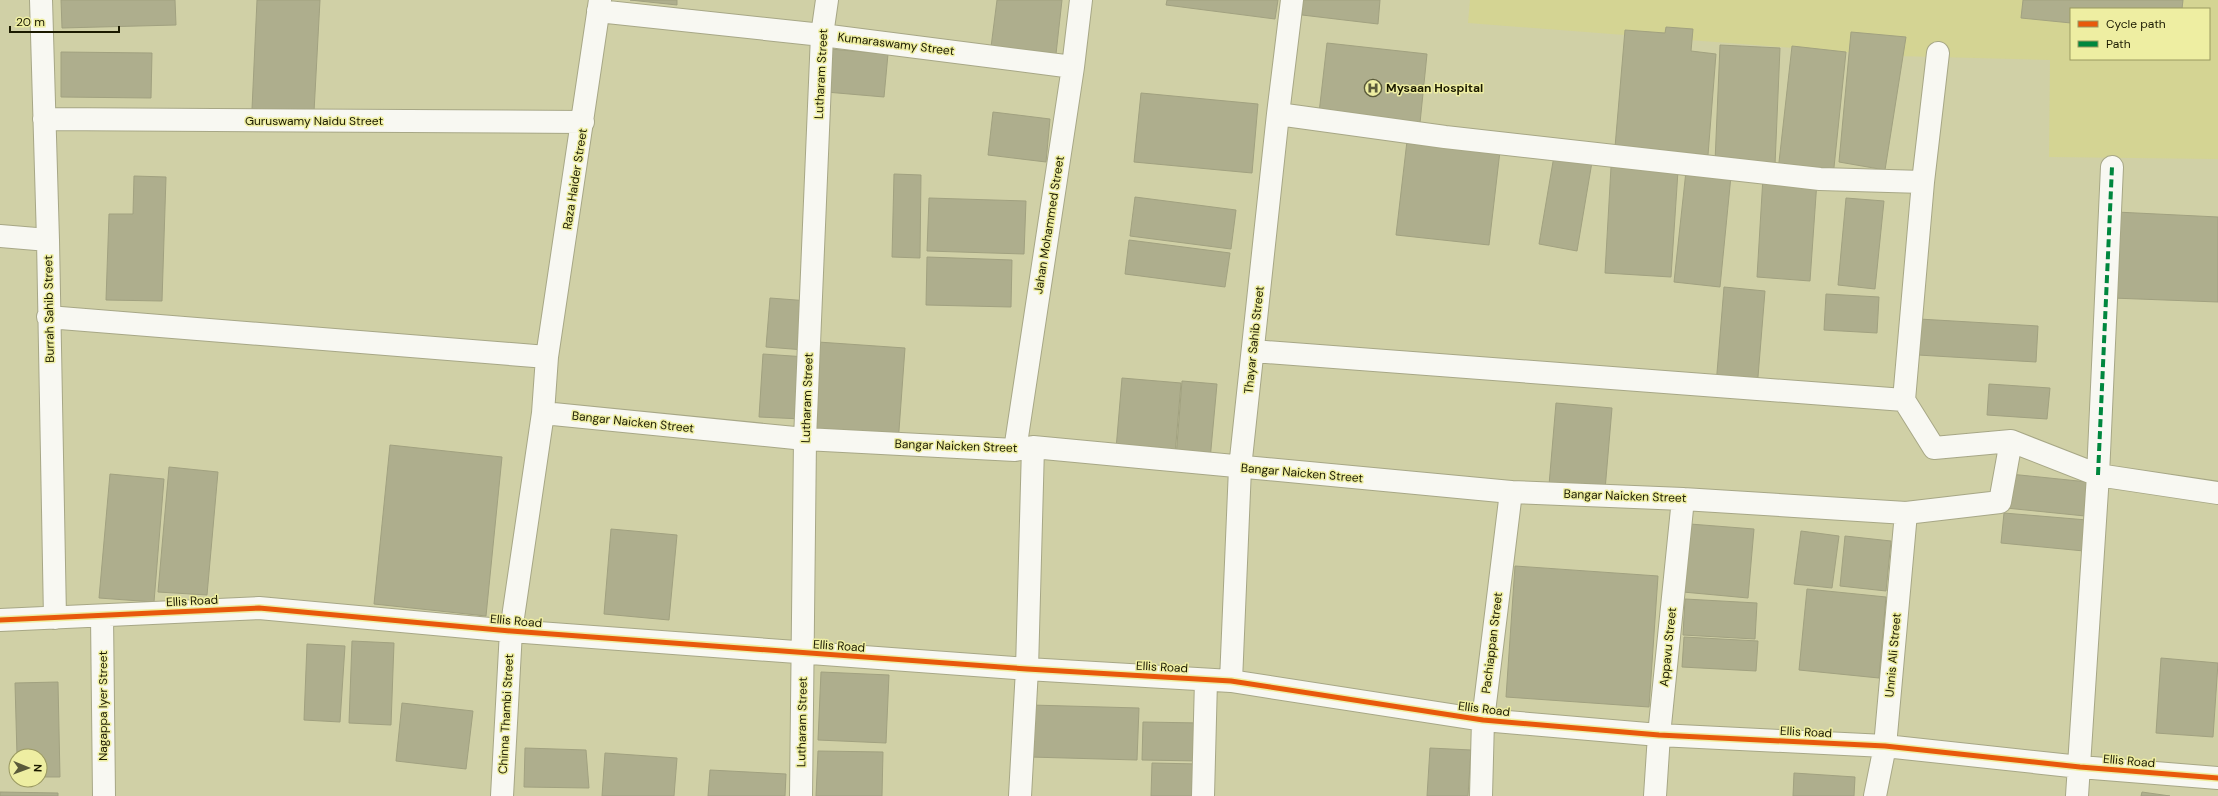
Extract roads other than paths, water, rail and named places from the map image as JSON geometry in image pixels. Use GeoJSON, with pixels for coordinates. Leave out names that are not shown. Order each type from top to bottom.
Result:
{"type":"FeatureCollection","features":[{"type":"Feature","properties":{"kind":"street","name":"Burrah Sahib Street"},"geometry":{"type":"LineString","coordinates":[[41,0],[48,240],[48,318],[55,618]]}},
{"type":"Feature","properties":{"kind":"street","name":"Lutharam Street"},"geometry":{"type":"LineString","coordinates":[[801,796],[805,439],[822,34],[827,0]]}},
{"type":"Feature","properties":{"kind":"street","name":"Jahan Mohammed Street"},"geometry":{"type":"LineString","coordinates":[[1020,796],[1027,669],[1024,449],[1081,0]]}},
{"type":"Feature","properties":{"kind":"street","name":"Thayar Sahib Street"},"geometry":{"type":"LineString","coordinates":[[1231,681],[1240,468],[1278,114],[1292,0]]}},
{"type":"Feature","properties":{"kind":"street","name":"Kumaraswamy Street"},"geometry":{"type":"LineString","coordinates":[[599,5],[1073,67]]}},
{"type":"Feature","properties":{"kind":"street","name":"Raza Haider Street"},"geometry":{"type":"LineString","coordinates":[[543,413],[547,357],[583,122],[599,5]]}},
{"type":"Feature","properties":{"kind":"street"},"geometry":{"type":"LineString","coordinates":[[1938,53],[1923,182],[1904,400],[1934,448],[2011,441],[2098,475],[2218,493]]}},
{"type":"Feature","properties":{"kind":"street"},"geometry":{"type":"LineString","coordinates":[[1278,114],[1445,137],[1812,178],[1923,182]]}},
{"type":"Feature","properties":{"kind":"street","name":"Guruswamy Naidu Street"},"geometry":{"type":"LineString","coordinates":[[44,119],[583,122]]}},
{"type":"Feature","properties":{"kind":"street"},"geometry":{"type":"LineString","coordinates":[[2077,796],[2098,475],[2112,167]]}},
{"type":"Feature","properties":{"kind":"street"},"geometry":{"type":"LineString","coordinates":[[0,236],[48,240]]}},
{"type":"Feature","properties":{"kind":"street"},"geometry":{"type":"LineString","coordinates":[[48,318],[547,357]]}},
{"type":"Feature","properties":{"kind":"street"},"geometry":{"type":"LineString","coordinates":[[1253,351],[1904,400]]}},
{"type":"Feature","properties":{"kind":"street","name":"Bangar Naicken Street"},"geometry":{"type":"LineString","coordinates":[[543,413],[805,439],[1024,449],[1511,492],[1683,499],[1906,513],[2000,502],[2011,441]]}},
{"type":"Feature","properties":{"kind":"street","name":"Chinna Thambi Street"},"geometry":{"type":"LineString","coordinates":[[502,796],[511,631],[543,413]]}},
{"type":"Feature","properties":{"kind":"street","name":"Pachiappan Street"},"geometry":{"type":"LineString","coordinates":[[1482,796],[1483,720],[1511,492]]}},
{"type":"Feature","properties":{"kind":"street","name":"Appavu Street"},"geometry":{"type":"LineString","coordinates":[[1655,796],[1659,735],[1683,499]]}},
{"type":"Feature","properties":{"kind":"street","name":"Unnis Ali Street"},"geometry":{"type":"LineString","coordinates":[[1875,796],[1886,746],[1906,513]]}},
{"type":"Feature","properties":{"kind":"street","name":"Ellis Road"},"geometry":{"type":"LineString","coordinates":[[0,620],[259,608],[511,631],[803,653],[1027,669],[1231,681],[1483,720],[1659,735],[1886,746],[2080,767],[2218,778]]}},
{"type":"Feature","properties":{"kind":"street","name":"Nagappa Iyer Street"},"geometry":{"type":"LineString","coordinates":[[102,616],[104,796]]}},
{"type":"Feature","properties":{"kind":"street"},"geometry":{"type":"LineString","coordinates":[[1203,796],[1206,680]]}},
{"type":"Feature","properties":{"kind":"place","name":"Mysaan Hospital"},"geometry":{"type":"Point","coordinates":[1373,88]}}]}
